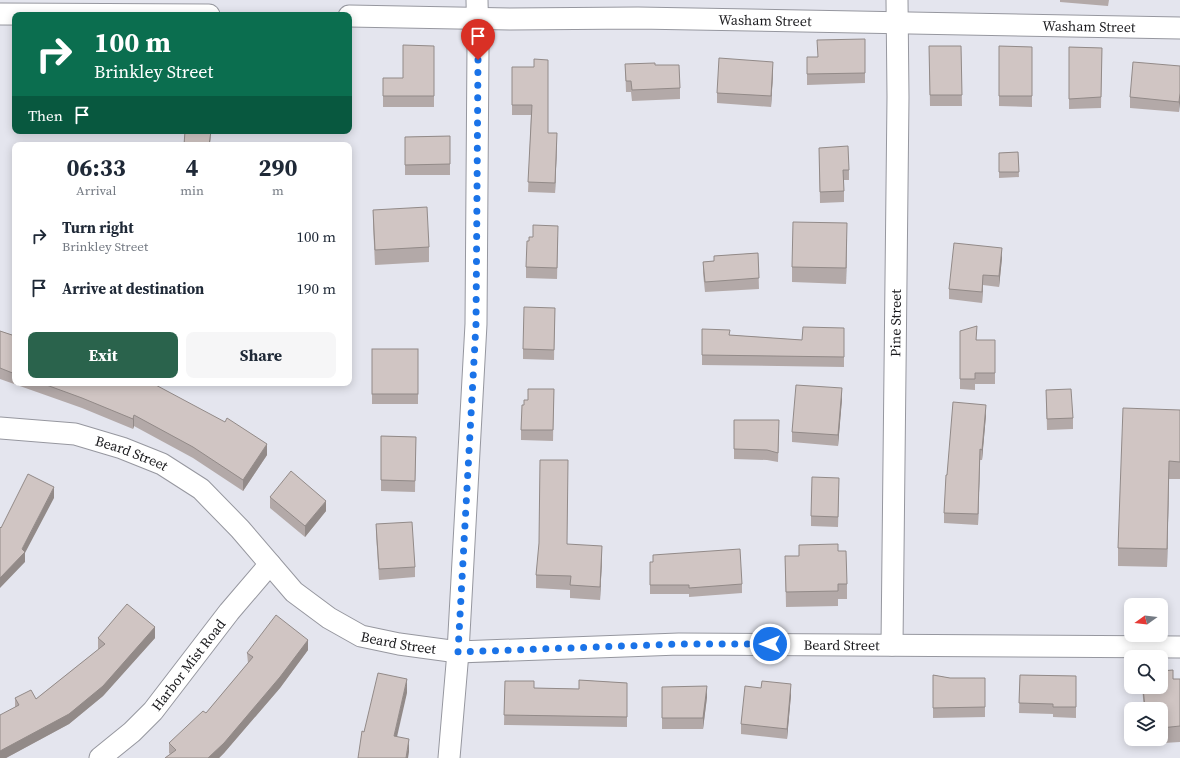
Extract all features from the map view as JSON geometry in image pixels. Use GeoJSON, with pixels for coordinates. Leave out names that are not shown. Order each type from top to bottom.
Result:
{"type":"FeatureCollection","features":[{"type":"Feature","properties":{"kind":"street","name":"Pine Street"},"geometry":{"type":"LineString","coordinates":[[892,645],[898,97],[897,0]]}},
{"type":"Feature","properties":{"kind":"street","name":"Washam Street"},"geometry":{"type":"LineString","coordinates":[[352,16],[477,9],[638,18],[1180,28]]}},
{"type":"Feature","properties":{"kind":"street"},"geometry":{"type":"LineString","coordinates":[[448,758],[458,652],[476,324],[477,9]]}},
{"type":"Feature","properties":{"kind":"street"},"geometry":{"type":"LineString","coordinates":[[0,14],[12,14]]}},
{"type":"Feature","properties":{"kind":"street","name":"Beard Street"},"geometry":{"type":"LineString","coordinates":[[0,428],[75,434],[122,448],[162,464],[201,489],[240,529],[294,592],[328,618],[361,636],[399,644],[458,652],[679,644],[1180,647]]}},
{"type":"Feature","properties":{"kind":"street","name":"Harbor Mist Road"},"geometry":{"type":"LineString","coordinates":[[100,758],[132,732],[153,711],[228,612],[270,564]]}},
{"type":"Feature","properties":{"kind":"building"},"geometry":{"type":"Polygon","coordinates":[[[865,39],[865,73],[807,74],[807,57],[818,57],[817,40],[865,39]]]}},
{"type":"Feature","properties":{"kind":"building"},"geometry":{"type":"Polygon","coordinates":[[[403,45],[434,46],[434,96],[383,96],[383,78],[403,78],[403,45]]]}},
{"type":"Feature","properties":{"kind":"building"},"geometry":{"type":"Polygon","coordinates":[[[929,46],[961,46],[962,95],[930,95],[929,46]]]}},
{"type":"Feature","properties":{"kind":"building"},"geometry":{"type":"Polygon","coordinates":[[[999,46],[1032,47],[1032,96],[999,96],[999,46]]]}},
{"type":"Feature","properties":{"kind":"building"},"geometry":{"type":"Polygon","coordinates":[[[1069,47],[1102,48],[1101,97],[1069,99],[1069,47]]]}},
{"type":"Feature","properties":{"kind":"building"},"geometry":{"type":"Polygon","coordinates":[[[719,58],[773,62],[771,96],[717,93],[719,58]]]}},
{"type":"Feature","properties":{"kind":"building"},"geometry":{"type":"Polygon","coordinates":[[[534,59],[548,60],[548,133],[557,133],[555,183],[528,182],[532,105],[512,105],[512,67],[534,67],[534,59]]]}},
{"type":"Feature","properties":{"kind":"building"},"geometry":{"type":"Polygon","coordinates":[[[1133,62],[1180,66],[1179,102],[1130,97],[1133,62]]]}},
{"type":"Feature","properties":{"kind":"building"},"geometry":{"type":"Polygon","coordinates":[[[655,63],[655,65],[679,65],[680,88],[632,90],[631,81],[626,81],[625,64],[655,63]]]}},
{"type":"Feature","properties":{"kind":"building"},"geometry":{"type":"Polygon","coordinates":[[[185,134],[211,134],[209,142],[184,142],[185,134]]]}},
{"type":"Feature","properties":{"kind":"building"},"geometry":{"type":"Polygon","coordinates":[[[450,136],[450,164],[405,165],[405,137],[450,136]]]}},
{"type":"Feature","properties":{"kind":"building"},"geometry":{"type":"Polygon","coordinates":[[[848,146],[849,170],[843,170],[844,191],[820,192],[819,148],[848,146]]]}},
{"type":"Feature","properties":{"kind":"building"},"geometry":{"type":"Polygon","coordinates":[[[1018,152],[1019,172],[999,172],[999,153],[1018,152]]]}},
{"type":"Feature","properties":{"kind":"building"},"geometry":{"type":"Polygon","coordinates":[[[427,207],[429,247],[375,250],[373,210],[427,207]]]}},
{"type":"Feature","properties":{"kind":"building"},"geometry":{"type":"Polygon","coordinates":[[[793,222],[847,223],[846,268],[792,267],[793,222]]]}},
{"type":"Feature","properties":{"kind":"building"},"geometry":{"type":"Polygon","coordinates":[[[533,225],[558,226],[557,268],[526,267],[527,241],[529,241],[529,237],[533,237],[533,225]]]}},
{"type":"Feature","properties":{"kind":"building"},"geometry":{"type":"Polygon","coordinates":[[[954,243],[1002,248],[999,276],[983,275],[982,292],[949,289],[954,243]]]}},
{"type":"Feature","properties":{"kind":"building"},"geometry":{"type":"Polygon","coordinates":[[[758,253],[759,278],[705,282],[703,262],[714,261],[714,256],[758,253]]]}},
{"type":"Feature","properties":{"kind":"building"},"geometry":{"type":"Polygon","coordinates":[[[524,307],[555,308],[554,350],[523,349],[524,307]]]}},
{"type":"Feature","properties":{"kind":"building"},"geometry":{"type":"Polygon","coordinates":[[[977,326],[976,340],[995,340],[995,373],[975,373],[975,379],[960,379],[960,331],[977,326]]]}},
{"type":"Feature","properties":{"kind":"building"},"geometry":{"type":"Polygon","coordinates":[[[803,327],[844,328],[844,357],[702,355],[702,329],[730,330],[729,335],[802,340],[803,327]]]}},
{"type":"Feature","properties":{"kind":"building"},"geometry":{"type":"Polygon","coordinates":[[[0,331],[12,335],[12,373],[0,368],[0,331]]]}},
{"type":"Feature","properties":{"kind":"building"},"geometry":{"type":"Polygon","coordinates":[[[372,349],[418,349],[418,394],[372,394],[372,349]]]}},
{"type":"Feature","properties":{"kind":"building"},"geometry":{"type":"Polygon","coordinates":[[[796,385],[842,388],[838,435],[792,432],[796,385]]]}},
{"type":"Feature","properties":{"kind":"building"},"geometry":{"type":"Polygon","coordinates":[[[49,386],[158,386],[225,422],[227,418],[267,444],[243,480],[193,447],[134,415],[133,419],[49,386]]]}},
{"type":"Feature","properties":{"kind":"building"},"geometry":{"type":"Polygon","coordinates":[[[528,389],[554,389],[553,430],[521,430],[522,405],[524,405],[524,400],[528,400],[528,389]]]}},
{"type":"Feature","properties":{"kind":"building"},"geometry":{"type":"Polygon","coordinates":[[[1071,389],[1073,418],[1047,419],[1046,390],[1071,389]]]}},
{"type":"Feature","properties":{"kind":"building"},"geometry":{"type":"Polygon","coordinates":[[[953,402],[986,405],[982,450],[980,449],[978,514],[944,513],[953,402]]]}},
{"type":"Feature","properties":{"kind":"building"},"geometry":{"type":"Polygon","coordinates":[[[1123,408],[1180,410],[1180,462],[1169,461],[1167,549],[1118,548],[1123,408]]]}},
{"type":"Feature","properties":{"kind":"building"},"geometry":{"type":"Polygon","coordinates":[[[734,420],[779,420],[778,453],[767,450],[734,449],[734,420]]]}},
{"type":"Feature","properties":{"kind":"building"},"geometry":{"type":"Polygon","coordinates":[[[381,436],[416,437],[415,481],[381,480],[381,436]]]}},
{"type":"Feature","properties":{"kind":"building"},"geometry":{"type":"Polygon","coordinates":[[[540,460],[568,460],[567,544],[602,546],[600,587],[570,585],[571,576],[536,575],[539,543],[540,460]]]}},
{"type":"Feature","properties":{"kind":"building"},"geometry":{"type":"Polygon","coordinates":[[[291,471],[326,501],[305,526],[270,497],[291,471]]]}},
{"type":"Feature","properties":{"kind":"building"},"geometry":{"type":"Polygon","coordinates":[[[28,474],[54,487],[22,549],[25,552],[0,578],[0,527],[1,528],[28,474]]]}},
{"type":"Feature","properties":{"kind":"building"},"geometry":{"type":"Polygon","coordinates":[[[812,477],[839,478],[838,517],[811,516],[812,477]]]}},
{"type":"Feature","properties":{"kind":"building"},"geometry":{"type":"Polygon","coordinates":[[[412,522],[415,567],[379,569],[376,524],[412,522]]]}},
{"type":"Feature","properties":{"kind":"building"},"geometry":{"type":"Polygon","coordinates":[[[838,544],[838,551],[846,551],[847,584],[838,584],[838,591],[786,592],[785,556],[799,556],[799,545],[838,544]]]}},
{"type":"Feature","properties":{"kind":"building"},"geometry":{"type":"Polygon","coordinates":[[[740,549],[742,584],[689,588],[689,585],[650,585],[650,562],[653,562],[653,555],[740,549]]]}},
{"type":"Feature","properties":{"kind":"building"},"geometry":{"type":"Polygon","coordinates":[[[127,604],[155,627],[103,686],[69,714],[0,751],[0,715],[19,705],[15,698],[31,690],[36,699],[105,644],[98,638],[127,604]]]}},
{"type":"Feature","properties":{"kind":"building"},"geometry":{"type":"Polygon","coordinates":[[[276,615],[308,640],[280,677],[224,743],[208,758],[165,758],[176,750],[169,743],[203,711],[206,713],[253,657],[247,653],[276,615]]]}},
{"type":"Feature","properties":{"kind":"building"},"geometry":{"type":"Polygon","coordinates":[[[1168,670],[1173,670],[1173,679],[1180,679],[1180,726],[1168,727],[1168,702],[1144,702],[1144,694],[1168,694],[1168,670]]]}},
{"type":"Feature","properties":{"kind":"building"},"geometry":{"type":"Polygon","coordinates":[[[378,673],[407,679],[394,736],[409,739],[406,758],[358,758],[362,731],[364,732],[378,673]]]}},
{"type":"Feature","properties":{"kind":"building"},"geometry":{"type":"Polygon","coordinates":[[[933,675],[950,678],[985,678],[985,707],[933,708],[933,675]]]}},
{"type":"Feature","properties":{"kind":"building"},"geometry":{"type":"Polygon","coordinates":[[[1020,675],[1076,676],[1076,707],[1053,707],[1053,704],[1019,703],[1020,675]]]}},
{"type":"Feature","properties":{"kind":"building"},"geometry":{"type":"Polygon","coordinates":[[[579,680],[627,683],[627,717],[504,715],[505,681],[534,681],[534,688],[579,689],[579,680]]]}},
{"type":"Feature","properties":{"kind":"building"},"geometry":{"type":"Polygon","coordinates":[[[762,681],[791,684],[787,729],[741,724],[745,686],[761,688],[762,681]]]}},
{"type":"Feature","properties":{"kind":"building"},"geometry":{"type":"Polygon","coordinates":[[[707,686],[703,718],[662,718],[662,687],[707,686]]]}},
{"type":"Feature","properties":{"kind":"route"},"geometry":{"type":"LineString","coordinates":[[478,60],[476,324],[458,652],[679,644],[770,644]]}}]}
